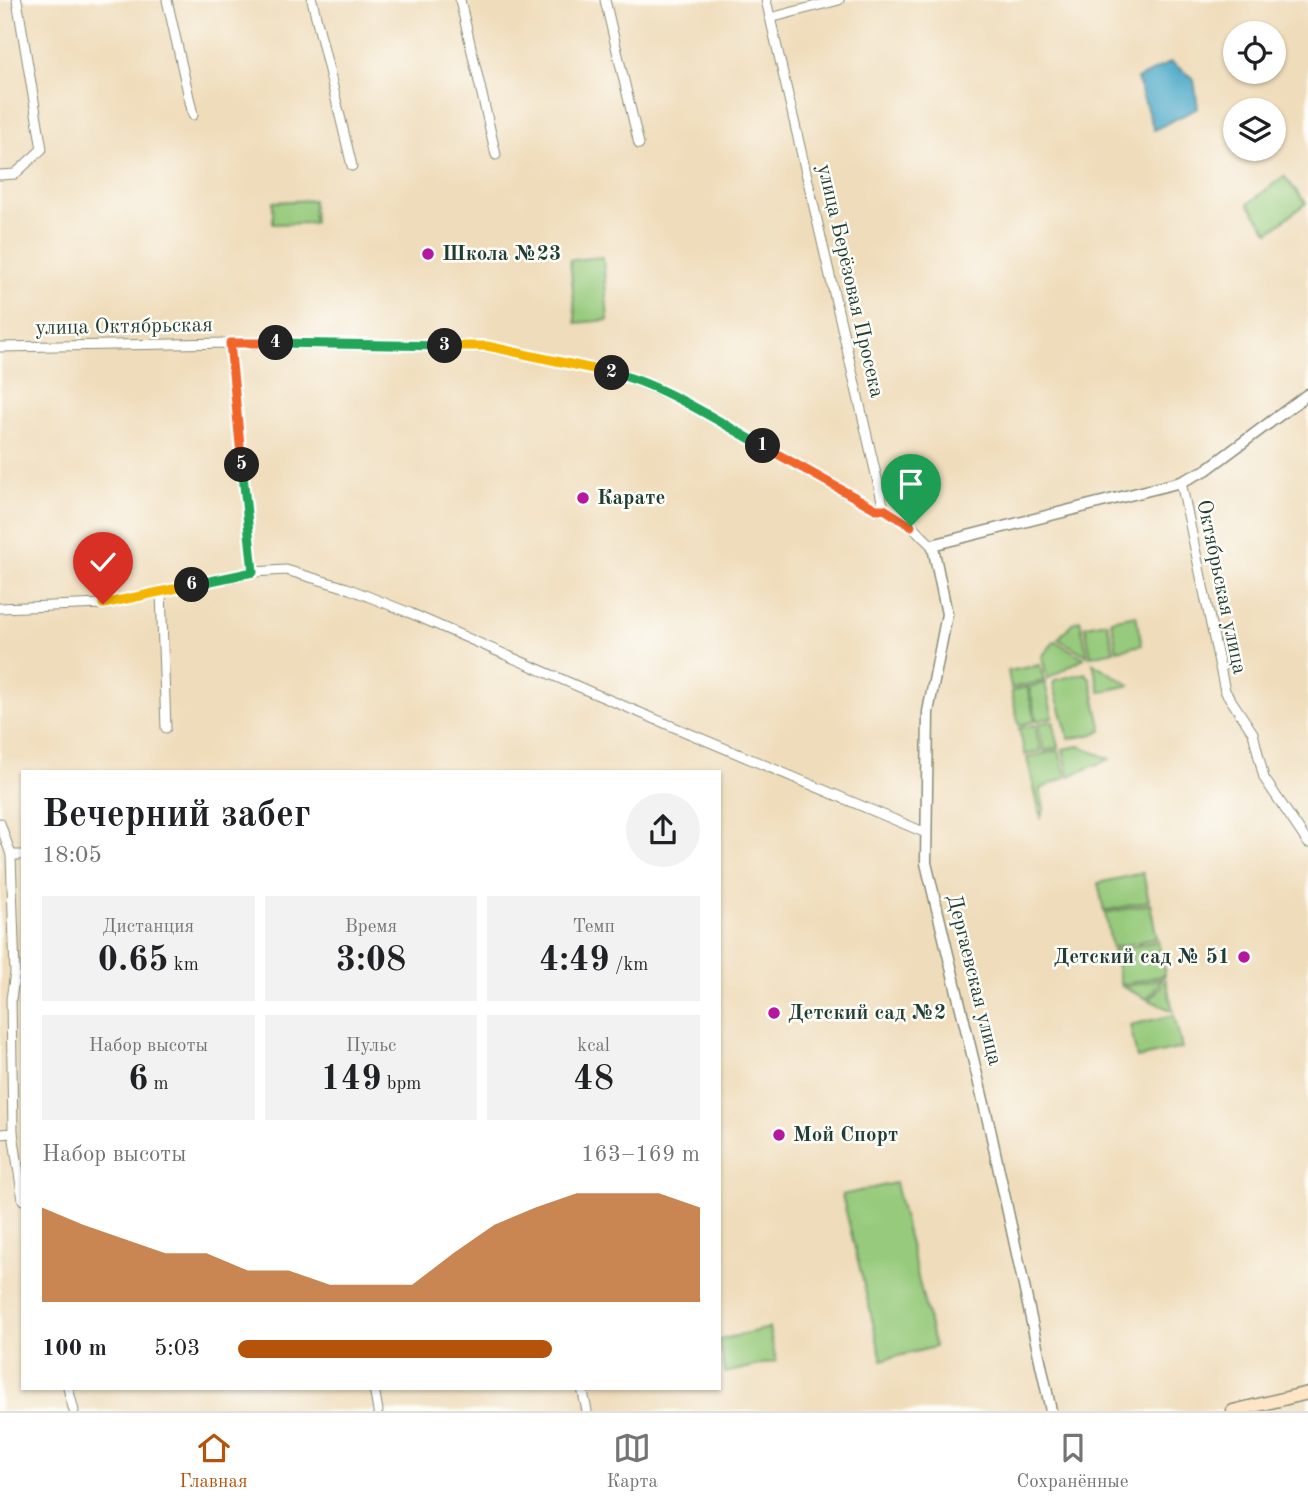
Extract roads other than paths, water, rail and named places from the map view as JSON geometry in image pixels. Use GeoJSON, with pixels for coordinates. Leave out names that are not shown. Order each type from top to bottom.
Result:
{"type":"FeatureCollection","features":[{"type":"Feature","properties":{"kind":"main road"},"geometry":{"type":"LineString","coordinates":[[1238,1410],[1308,1393]]}},
{"type":"Feature","properties":{"kind":"street"},"geometry":{"type":"LineString","coordinates":[[0,175],[15,174],[42,149],[18,0]]}},
{"type":"Feature","properties":{"kind":"street"},"geometry":{"type":"LineString","coordinates":[[167,0],[194,115]]}},
{"type":"Feature","properties":{"kind":"street"},"geometry":{"type":"LineString","coordinates":[[312,0],[352,166]]}},
{"type":"Feature","properties":{"kind":"street"},"geometry":{"type":"LineString","coordinates":[[460,0],[496,155]]}},
{"type":"Feature","properties":{"kind":"street"},"geometry":{"type":"LineString","coordinates":[[605,0],[639,144]]}},
{"type":"Feature","properties":{"kind":"street","name":"улица Берёзовая Просека"},"geometry":{"type":"LineString","coordinates":[[766,0],[884,509]]}},
{"type":"Feature","properties":{"kind":"street"},"geometry":{"type":"LineString","coordinates":[[770,18],[839,0]]}},
{"type":"Feature","properties":{"kind":"street"},"geometry":{"type":"LineString","coordinates":[[230,343],[253,572]]}},
{"type":"Feature","properties":{"kind":"street","name":"улица Октябрьская"},"geometry":{"type":"LineString","coordinates":[[0,347],[230,343],[487,346],[623,375],[676,398],[876,509],[884,509]]}},
{"type":"Feature","properties":{"kind":"street"},"geometry":{"type":"LineString","coordinates":[[884,509],[911,526],[936,549],[1181,482],[1206,470],[1308,394]]}},
{"type":"Feature","properties":{"kind":"street","name":"Октябрьская улица"},"geometry":{"type":"LineString","coordinates":[[1181,482],[1225,691],[1253,733],[1264,778],[1308,844]]}},
{"type":"Feature","properties":{"kind":"street","name":"Дергаевская улица"},"geometry":{"type":"LineString","coordinates":[[936,549],[947,614],[928,712],[926,863],[990,1129],[1051,1411]]}},
{"type":"Feature","properties":{"kind":"street"},"geometry":{"type":"LineString","coordinates":[[0,608],[103,604],[253,572],[286,570],[347,588],[926,833]]}},
{"type":"Feature","properties":{"kind":"street"},"geometry":{"type":"LineString","coordinates":[[161,592],[166,728]]}},
{"type":"Feature","properties":{"kind":"street"},"geometry":{"type":"LineString","coordinates":[[0,824],[11,855],[15,974],[11,999],[13,1133],[21,1187]]}},
{"type":"Feature","properties":{"kind":"street"},"geometry":{"type":"LineString","coordinates":[[11,855],[21,855]]}},
{"type":"Feature","properties":{"kind":"street"},"geometry":{"type":"LineString","coordinates":[[0,1134],[13,1133]]}},
{"type":"Feature","properties":{"kind":"street"},"geometry":{"type":"LineString","coordinates":[[69,1390],[74,1411]]}},
{"type":"Feature","properties":{"kind":"street"},"geometry":{"type":"LineString","coordinates":[[374,1390],[378,1411]]}},
{"type":"Feature","properties":{"kind":"street"},"geometry":{"type":"LineString","coordinates":[[582,1390],[587,1411]]}},
{"type":"Feature","properties":{"kind":"water"},"geometry":{"type":"Polygon","coordinates":[[[1171,62],[1194,79],[1198,108],[1154,130],[1137,79],[1171,62]]]}},
{"type":"Feature","properties":{"kind":"place","name":"Школа №23"},"geometry":{"type":"Point","coordinates":[428,254]}},
{"type":"Feature","properties":{"kind":"place","name":"Карате"},"geometry":{"type":"Point","coordinates":[583,498]}},
{"type":"Feature","properties":{"kind":"place","name":"Детский сад № 51"},"geometry":{"type":"Point","coordinates":[1244,957]}},
{"type":"Feature","properties":{"kind":"place","name":"Детский сад №2"},"geometry":{"type":"Point","coordinates":[774,1013]}},
{"type":"Feature","properties":{"kind":"place","name":"Мой Спорт"},"geometry":{"type":"Point","coordinates":[779,1135]}}]}
